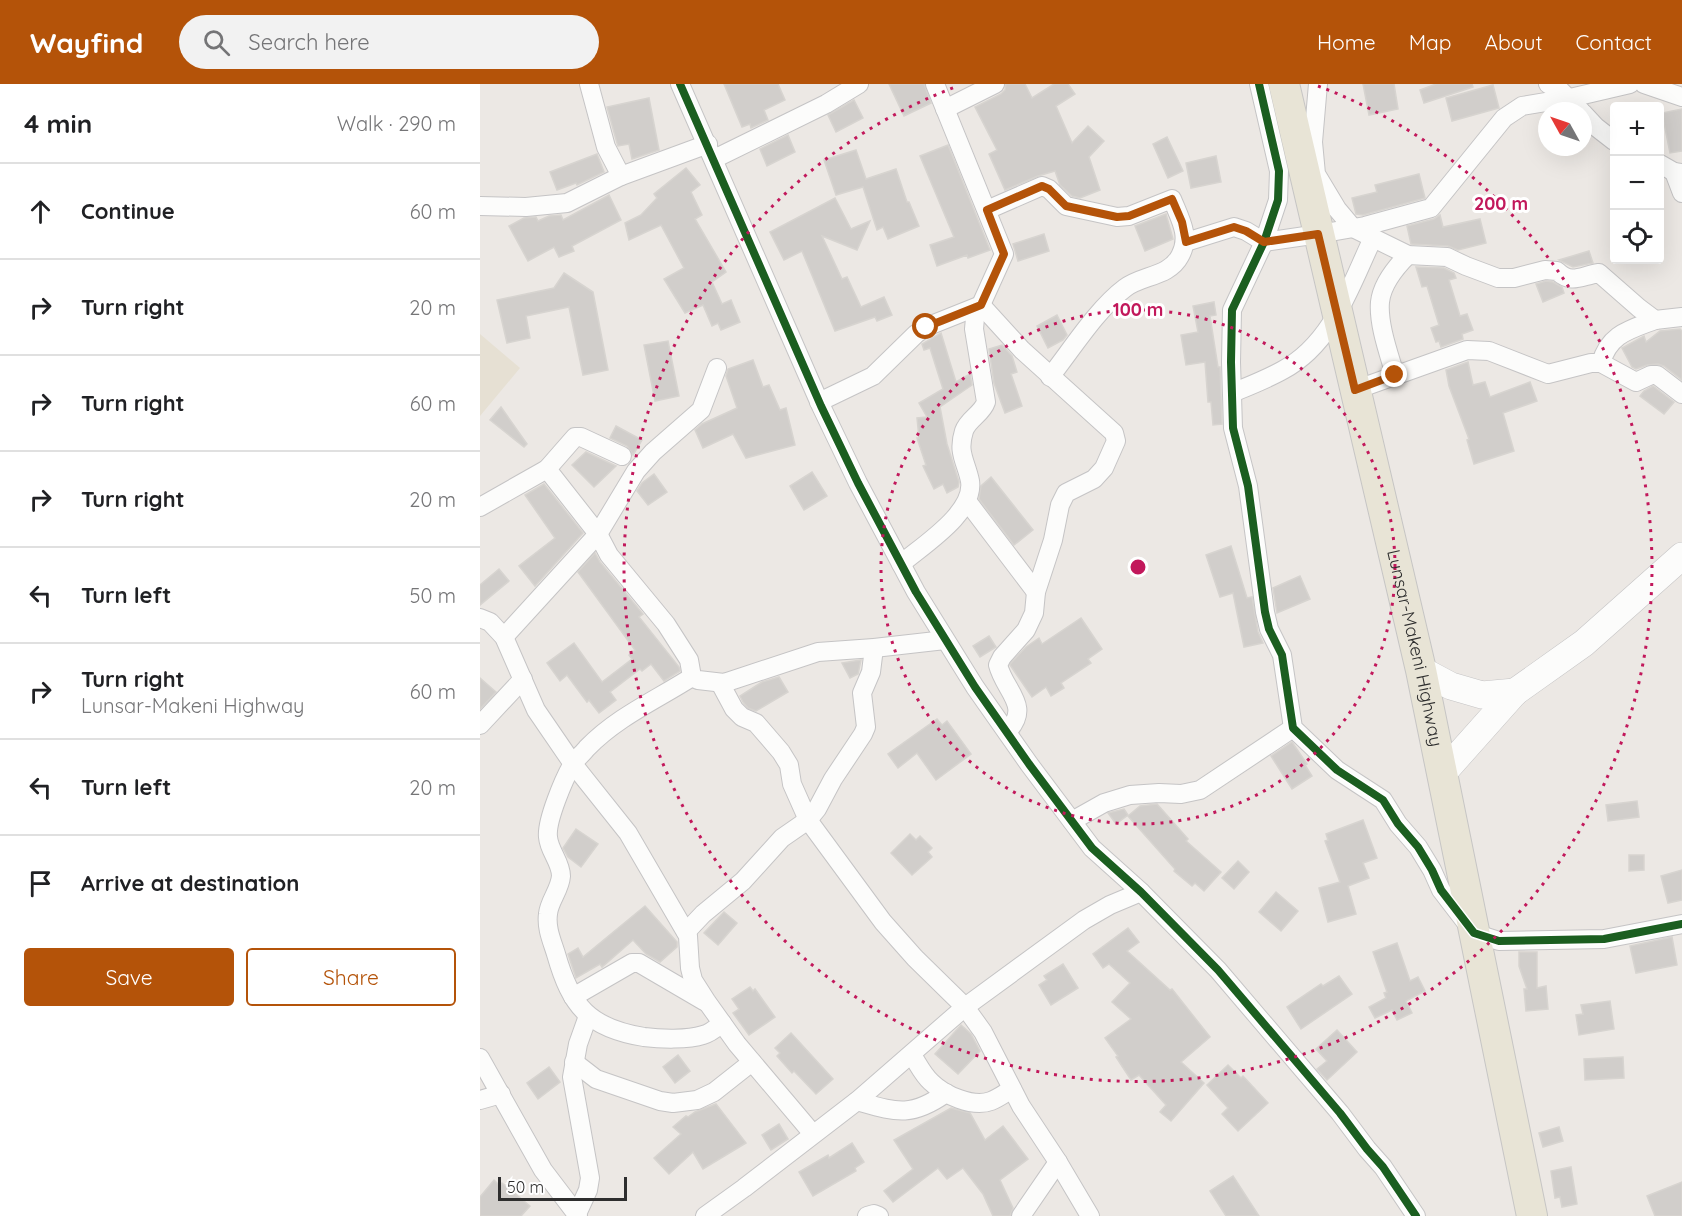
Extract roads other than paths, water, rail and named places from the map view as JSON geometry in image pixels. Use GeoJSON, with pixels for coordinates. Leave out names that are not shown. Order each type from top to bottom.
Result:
{"type":"FeatureCollection","features":[{"type":"Feature","properties":{"kind":"main road","name":"Lunsar-Makeni Highway"},"geometry":{"type":"LineString","coordinates":[[1284,84],[1336,316],[1421,670],[1532,1216]]}},
{"type":"Feature","properties":{"kind":"main road"},"geometry":{"type":"LineString","coordinates":[[1442,774],[1515,692],[1584,643],[1682,556]]}},
{"type":"Feature","properties":{"kind":"main road"},"geometry":{"type":"LineString","coordinates":[[1421,670],[1451,687],[1482,694],[1515,692]]}},
{"type":"Feature","properties":{"kind":"street"},"geometry":{"type":"LineString","coordinates":[[589,84],[606,147],[621,176]]}},
{"type":"Feature","properties":{"kind":"street"},"geometry":{"type":"LineString","coordinates":[[680,84],[819,402],[901,564],[945,640],[1006,732],[1092,848],[1141,892],[1218,970],[1341,1113],[1383,1167],[1416,1216]]}},
{"type":"Feature","properties":{"kind":"street"},"geometry":{"type":"LineString","coordinates":[[480,207],[526,207],[567,202],[621,176],[711,152],[826,104],[859,84]]}},
{"type":"Feature","properties":{"kind":"street"},"geometry":{"type":"LineString","coordinates":[[901,564],[959,514],[967,501],[970,489],[962,460],[962,444],[965,429],[973,417],[984,409],[986,402],[974,329],[975,318],[1004,254],[935,84]]}},
{"type":"Feature","properties":{"kind":"street"},"geometry":{"type":"LineString","coordinates":[[945,109],[995,84]]}},
{"type":"Feature","properties":{"kind":"street"},"geometry":{"type":"LineString","coordinates":[[1259,84],[1279,171],[1278,200],[1264,242],[1232,310],[1233,428],[1248,486],[1265,612],[1269,629],[1282,655],[1293,728],[1337,770],[1383,800],[1398,824],[1418,847],[1441,890],[1474,933],[1499,941],[1604,939],[1682,924]]}},
{"type":"Feature","properties":{"kind":"street"},"geometry":{"type":"LineString","coordinates":[[1318,84],[1313,142],[1316,174],[1336,208],[1353,228],[1408,255],[1447,256],[1498,278],[1515,278],[1545,270],[1557,270],[1564,278],[1570,279],[1599,273],[1655,320]]}},
{"type":"Feature","properties":{"kind":"street"},"geometry":{"type":"LineString","coordinates":[[1548,84],[1571,102]]}},
{"type":"Feature","properties":{"kind":"street"},"geometry":{"type":"LineString","coordinates":[[1589,102],[1630,84]]}},
{"type":"Feature","properties":{"kind":"street"},"geometry":{"type":"LineString","coordinates":[[1644,84],[1682,97]]}},
{"type":"Feature","properties":{"kind":"street"},"geometry":{"type":"LineString","coordinates":[[1186,242],[1234,227],[1264,242],[1353,228],[1431,208],[1504,118],[1522,106],[1538,106]]}},
{"type":"Feature","properties":{"kind":"street"},"geometry":{"type":"LineString","coordinates":[[1592,123],[1610,138]]}},
{"type":"Feature","properties":{"kind":"street"},"geometry":{"type":"LineString","coordinates":[[1672,170],[1682,193]]}},
{"type":"Feature","properties":{"kind":"street"},"geometry":{"type":"LineString","coordinates":[[987,210],[1042,186],[1049,189],[1066,206],[1117,217],[1129,216],[1172,199],[1182,222],[1186,242],[1180,257],[1160,274],[1145,277],[1125,288],[1097,316],[1050,377]]}},
{"type":"Feature","properties":{"kind":"street"},"geometry":{"type":"LineString","coordinates":[[1232,393],[1284,370],[1310,350],[1326,333],[1373,238]]}},
{"type":"Feature","properties":{"kind":"street"},"geometry":{"type":"LineString","coordinates":[[1395,375],[1384,334],[1380,302],[1393,271],[1408,255]]}},
{"type":"Feature","properties":{"kind":"street"},"geometry":{"type":"LineString","coordinates":[[819,402],[873,376],[926,327],[981,305]]}},
{"type":"Feature","properties":{"kind":"street"},"geometry":{"type":"LineString","coordinates":[[981,305],[1050,377],[1114,433],[1116,441],[1104,468],[1094,479],[1066,494],[1060,506],[1053,540],[1036,592],[1034,612],[1026,630],[1002,657],[998,665],[1000,674],[1017,703],[1019,714],[1016,723],[1006,732]]}},
{"type":"Feature","properties":{"kind":"street"},"geometry":{"type":"LineString","coordinates":[[1601,363],[1609,342],[1616,337],[1655,320],[1682,317]]}},
{"type":"Feature","properties":{"kind":"street"},"geometry":{"type":"LineString","coordinates":[[1355,390],[1467,350],[1489,351],[1548,374],[1591,363],[1601,363],[1636,382],[1651,375],[1657,375],[1682,394]]}},
{"type":"Feature","properties":{"kind":"street"},"geometry":{"type":"LineString","coordinates":[[504,637],[598,534],[636,471],[653,452],[701,410],[717,368]]}},
{"type":"Feature","properties":{"kind":"street"},"geometry":{"type":"LineString","coordinates":[[480,507],[546,469],[575,437],[581,437],[622,456]]}},
{"type":"Feature","properties":{"kind":"street"},"geometry":{"type":"LineString","coordinates":[[546,469],[598,534],[609,555],[672,633],[689,660],[692,677]]}},
{"type":"Feature","properties":{"kind":"street"},"geometry":{"type":"LineString","coordinates":[[967,501],[1036,592]]}},
{"type":"Feature","properties":{"kind":"street"},"geometry":{"type":"LineString","coordinates":[[480,618],[490,622],[504,637],[536,710],[573,764],[628,833],[686,932],[693,980],[707,1002],[752,1062],[813,1134]]}},
{"type":"Feature","properties":{"kind":"street"},"geometry":{"type":"LineString","coordinates":[[692,677],[698,680],[724,683],[818,652],[945,640]]}},
{"type":"Feature","properties":{"kind":"street"},"geometry":{"type":"LineString","coordinates":[[686,932],[703,914],[743,881],[782,838],[808,820],[818,809],[833,779],[866,727],[862,693],[871,672],[874,648]]}},
{"type":"Feature","properties":{"kind":"street"},"geometry":{"type":"LineString","coordinates":[[692,677],[662,697],[620,719],[602,733],[573,764],[550,817],[548,838],[561,870],[561,877],[548,913],[548,928],[562,975],[573,998],[588,1016],[612,1030],[657,1039],[701,1036],[710,1033],[722,1023]]}},
{"type":"Feature","properties":{"kind":"street"},"geometry":{"type":"LineString","coordinates":[[480,724],[523,680]]}},
{"type":"Feature","properties":{"kind":"street"},"geometry":{"type":"LineString","coordinates":[[720,683],[741,717],[756,723],[781,752],[789,765],[792,784],[808,820],[883,922],[915,958],[965,1007],[983,1032],[1021,1106],[1090,1216]]}},
{"type":"Feature","properties":{"kind":"street"},"geometry":{"type":"LineString","coordinates":[[1072,821],[1104,803],[1130,795],[1181,794],[1200,790],[1293,728]]}},
{"type":"Feature","properties":{"kind":"street"},"geometry":{"type":"LineString","coordinates":[[713,1214],[857,1101],[965,1007],[1084,920],[1110,905],[1141,892]]}},
{"type":"Feature","properties":{"kind":"street"},"geometry":{"type":"LineString","coordinates":[[573,998],[632,963],[639,963],[707,1002]]}},
{"type":"Feature","properties":{"kind":"street"},"geometry":{"type":"LineString","coordinates":[[578,1215],[590,1179],[572,1077],[574,1062],[588,1016]]}},
{"type":"Feature","properties":{"kind":"street"},"geometry":{"type":"LineString","coordinates":[[912,1055],[929,1081],[946,1093],[969,1102],[990,1102],[1012,1089]]}},
{"type":"Feature","properties":{"kind":"street"},"geometry":{"type":"LineString","coordinates":[[480,1058],[539,1164],[578,1215]]}},
{"type":"Feature","properties":{"kind":"street"},"geometry":{"type":"LineString","coordinates":[[574,1062],[596,1079],[608,1084],[660,1101],[685,1103],[714,1092],[752,1062]]}},
{"type":"Feature","properties":{"kind":"street"},"geometry":{"type":"LineString","coordinates":[[857,1101],[901,1112],[931,1104],[946,1093]]}},
{"type":"Feature","properties":{"kind":"street"},"geometry":{"type":"LineString","coordinates":[[480,1100],[501,1095]]}},
{"type":"Feature","properties":{"kind":"street"},"geometry":{"type":"LineString","coordinates":[[1021,1216],[1058,1162]]}},
{"type":"Feature","properties":{"kind":"street"},"geometry":{"type":"LineString","coordinates":[[867,1216],[874,1214],[879,1216]]}}]}
